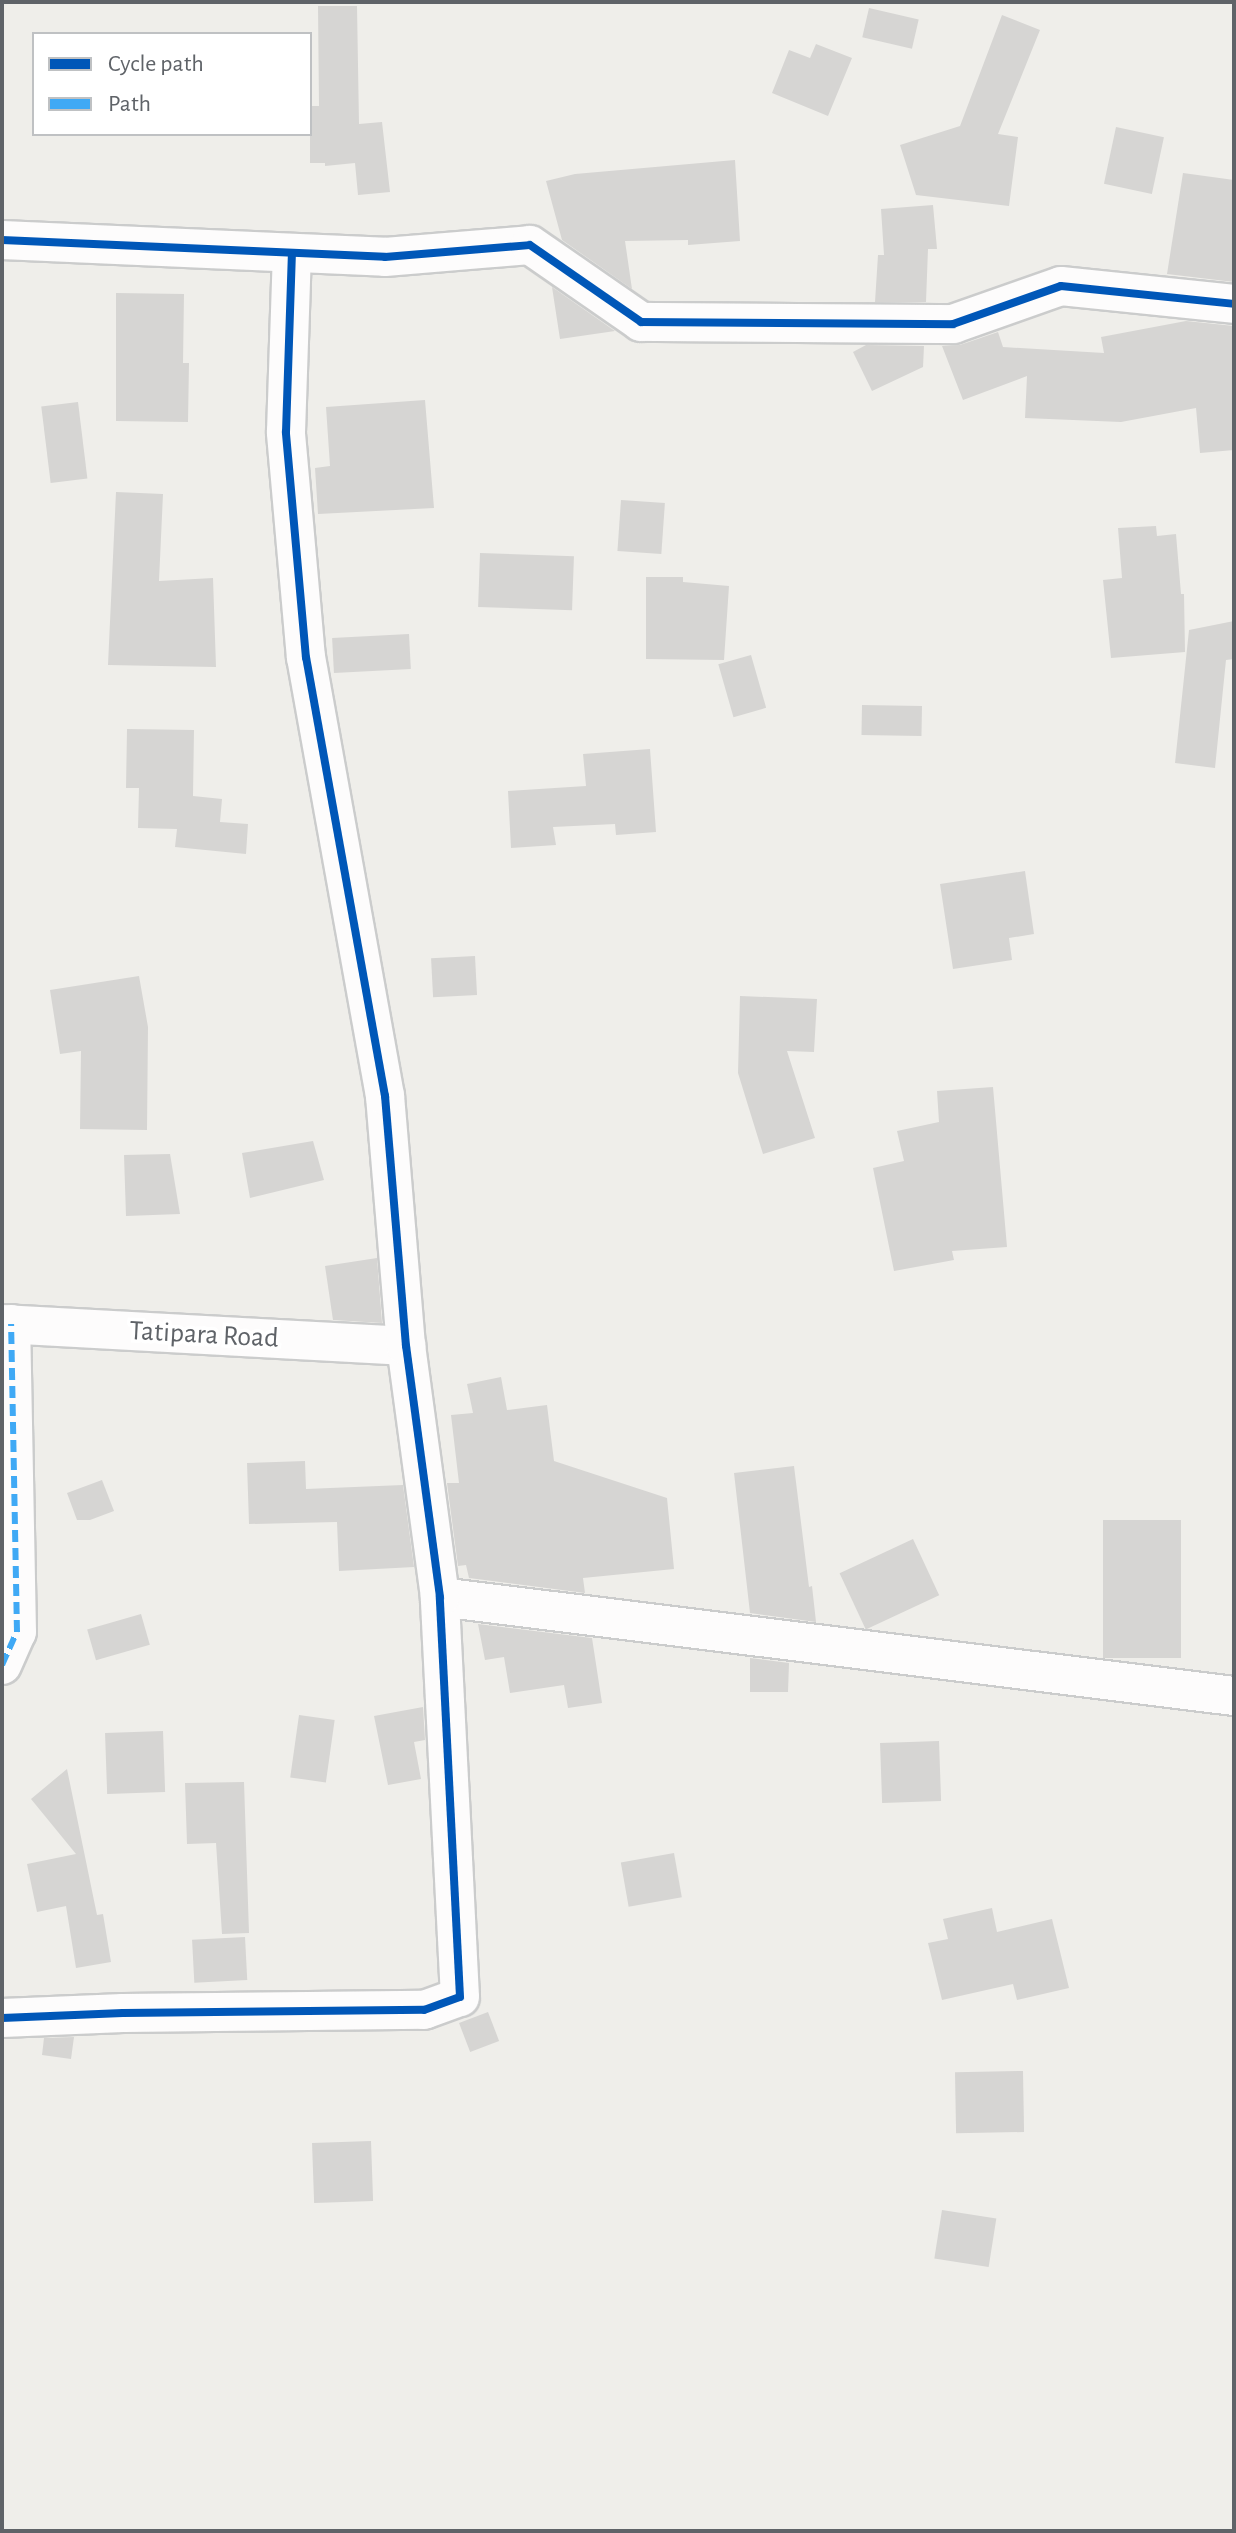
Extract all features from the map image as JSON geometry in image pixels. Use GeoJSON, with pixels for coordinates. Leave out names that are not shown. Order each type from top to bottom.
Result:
{"type":"FeatureCollection","features":[{"type":"Feature","properties":{"kind":"street"},"geometry":{"type":"LineString","coordinates":[[2,240],[385,257],[530,245],[641,322],[953,324],[1061,286],[1234,304]]}},
{"type":"Feature","properties":{"kind":"street"},"geometry":{"type":"LineString","coordinates":[[2,2002],[2,2018],[123,2013],[424,2010],[460,1997],[440,1597],[406,1346],[385,1096],[306,658],[286,432],[292,253]]}},
{"type":"Feature","properties":{"kind":"street"},"geometry":{"type":"LineString","coordinates":[[2,1665],[17,1632],[6,1324]]}},
{"type":"Feature","properties":{"kind":"street","name":"Tatipara Road"},"geometry":{"type":"LineString","coordinates":[[6,1324],[406,1346]]}},
{"type":"Feature","properties":{"kind":"street"},"geometry":{"type":"LineString","coordinates":[[440,1597],[1234,1696]]}},
{"type":"Feature","properties":{"kind":"building"},"geometry":{"type":"Polygon","coordinates":[[[318,6],[357,6],[359,124],[382,122],[390,192],[358,195],[355,163],[325,166],[325,163],[310,163],[312,106],[319,106],[318,6]]]}},
{"type":"Feature","properties":{"kind":"building"},"geometry":{"type":"Polygon","coordinates":[[[869,8],[919,19],[912,49],[862,37],[869,8]]]}},
{"type":"Feature","properties":{"kind":"building"},"geometry":{"type":"Polygon","coordinates":[[[1002,15],[1040,30],[998,134],[1018,137],[1009,206],[916,195],[900,145],[960,126],[1002,15]]]}},
{"type":"Feature","properties":{"kind":"building"},"geometry":{"type":"Polygon","coordinates":[[[816,44],[852,58],[828,116],[772,93],[789,50],[810,58],[816,44]]]}},
{"type":"Feature","properties":{"kind":"building"},"geometry":{"type":"Polygon","coordinates":[[[1116,127],[1164,137],[1152,194],[1104,184],[1116,127]]]}},
{"type":"Feature","properties":{"kind":"building"},"geometry":{"type":"Polygon","coordinates":[[[735,160],[740,241],[688,245],[688,240],[625,241],[632,289],[562,240],[546,181],[575,174],[735,160]]]}},
{"type":"Feature","properties":{"kind":"building"},"geometry":{"type":"Polygon","coordinates":[[[1183,173],[1234,180],[1234,282],[1167,274],[1183,173]]]}},
{"type":"Feature","properties":{"kind":"building"},"geometry":{"type":"Polygon","coordinates":[[[933,205],[937,249],[928,249],[926,302],[875,302],[878,255],[884,255],[881,209],[933,205]]]}},
{"type":"Feature","properties":{"kind":"building"},"geometry":{"type":"Polygon","coordinates":[[[552,287],[615,331],[560,339],[552,287]]]}},
{"type":"Feature","properties":{"kind":"building"},"geometry":{"type":"Polygon","coordinates":[[[116,293],[184,294],[183,363],[189,363],[188,422],[116,421],[116,293]]]}},
{"type":"Feature","properties":{"kind":"building"},"geometry":{"type":"Polygon","coordinates":[[[1186,321],[1234,326],[1234,450],[1200,453],[1196,408],[1121,422],[1025,418],[1027,376],[963,400],[942,346],[960,345],[998,332],[1003,347],[1104,353],[1101,337],[1186,321]]]}},
{"type":"Feature","properties":{"kind":"building"},"geometry":{"type":"Polygon","coordinates":[[[866,345],[924,346],[923,367],[872,391],[853,352],[866,345]]]}},
{"type":"Feature","properties":{"kind":"building"},"geometry":{"type":"Polygon","coordinates":[[[425,400],[434,508],[318,514],[315,468],[330,466],[326,407],[425,400]]]}},
{"type":"Feature","properties":{"kind":"building"},"geometry":{"type":"Polygon","coordinates":[[[78,402],[87,478],[51,483],[41,407],[78,402]]]}},
{"type":"Feature","properties":{"kind":"building"},"geometry":{"type":"Polygon","coordinates":[[[116,492],[163,494],[159,581],[213,578],[216,667],[108,665],[116,492]]]}},
{"type":"Feature","properties":{"kind":"building"},"geometry":{"type":"Polygon","coordinates":[[[621,500],[665,503],[661,554],[617,551],[621,500]]]}},
{"type":"Feature","properties":{"kind":"building"},"geometry":{"type":"Polygon","coordinates":[[[1156,526],[1157,536],[1176,534],[1181,594],[1184,594],[1185,652],[1111,658],[1103,580],[1122,578],[1118,528],[1156,526]]]}},
{"type":"Feature","properties":{"kind":"building"},"geometry":{"type":"Polygon","coordinates":[[[480,553],[574,556],[572,610],[478,607],[480,553]]]}},
{"type":"Feature","properties":{"kind":"building"},"geometry":{"type":"Polygon","coordinates":[[[646,577],[683,577],[683,582],[729,586],[724,660],[646,659],[646,577]]]}},
{"type":"Feature","properties":{"kind":"building"},"geometry":{"type":"Polygon","coordinates":[[[1234,621],[1234,659],[1226,660],[1215,768],[1175,763],[1189,630],[1234,621]]]}},
{"type":"Feature","properties":{"kind":"building"},"geometry":{"type":"Polygon","coordinates":[[[409,634],[411,669],[334,673],[332,638],[409,634]]]}},
{"type":"Feature","properties":{"kind":"building"},"geometry":{"type":"Polygon","coordinates":[[[751,655],[766,708],[733,717],[718,664],[751,655]]]}},
{"type":"Feature","properties":{"kind":"building"},"geometry":{"type":"Polygon","coordinates":[[[862,705],[922,706],[921,736],[861,735],[862,705]]]}},
{"type":"Feature","properties":{"kind":"building"},"geometry":{"type":"Polygon","coordinates":[[[127,729],[194,730],[193,796],[222,799],[220,822],[248,824],[246,854],[175,847],[177,829],[138,828],[139,788],[126,788],[127,729]]]}},
{"type":"Feature","properties":{"kind":"building"},"geometry":{"type":"Polygon","coordinates":[[[650,749],[656,832],[616,835],[615,824],[553,827],[556,845],[511,848],[508,791],[586,786],[583,754],[650,749]]]}},
{"type":"Feature","properties":{"kind":"building"},"geometry":{"type":"Polygon","coordinates":[[[1025,871],[1034,934],[1009,938],[1012,960],[953,969],[940,884],[1025,871]]]}},
{"type":"Feature","properties":{"kind":"building"},"geometry":{"type":"Polygon","coordinates":[[[475,956],[477,995],[433,997],[431,958],[475,956]]]}},
{"type":"Feature","properties":{"kind":"building"},"geometry":{"type":"Polygon","coordinates":[[[139,976],[148,1027],[147,1130],[80,1129],[81,1051],[60,1054],[50,990],[139,976]]]}},
{"type":"Feature","properties":{"kind":"building"},"geometry":{"type":"Polygon","coordinates":[[[740,996],[817,999],[814,1052],[787,1051],[815,1138],[763,1154],[738,1073],[740,996]]]}},
{"type":"Feature","properties":{"kind":"building"},"geometry":{"type":"Polygon","coordinates":[[[993,1087],[1007,1247],[952,1251],[954,1260],[894,1271],[873,1168],[904,1161],[897,1131],[939,1122],[937,1091],[993,1087]]]}},
{"type":"Feature","properties":{"kind":"building"},"geometry":{"type":"Polygon","coordinates":[[[313,1141],[324,1180],[250,1198],[242,1153],[313,1141]]]}},
{"type":"Feature","properties":{"kind":"building"},"geometry":{"type":"Polygon","coordinates":[[[170,1154],[180,1214],[126,1216],[124,1155],[170,1154]]]}},
{"type":"Feature","properties":{"kind":"building"},"geometry":{"type":"Polygon","coordinates":[[[377,1258],[382,1323],[333,1320],[325,1266],[377,1258]]]}},
{"type":"Feature","properties":{"kind":"building"},"geometry":{"type":"Polygon","coordinates":[[[501,1377],[507,1410],[547,1405],[554,1461],[667,1498],[674,1569],[583,1578],[585,1593],[469,1578],[466,1565],[458,1566],[447,1483],[459,1483],[451,1415],[473,1413],[467,1384],[501,1377]]]}},
{"type":"Feature","properties":{"kind":"building"},"geometry":{"type":"Polygon","coordinates":[[[305,1461],[306,1489],[403,1485],[414,1567],[339,1571],[337,1522],[249,1524],[247,1463],[305,1461]]]}},
{"type":"Feature","properties":{"kind":"building"},"geometry":{"type":"Polygon","coordinates":[[[794,1466],[816,1622],[750,1613],[734,1473],[794,1466]]]}},
{"type":"Feature","properties":{"kind":"building"},"geometry":{"type":"Polygon","coordinates":[[[102,1480],[114,1511],[90,1520],[77,1520],[67,1493],[102,1480]]]}},
{"type":"Feature","properties":{"kind":"building"},"geometry":{"type":"Polygon","coordinates":[[[1103,1520],[1181,1520],[1181,1658],[1103,1658],[1103,1520]]]}},
{"type":"Feature","properties":{"kind":"building"},"geometry":{"type":"Polygon","coordinates":[[[913,1539],[939,1595],[866,1629],[840,1573],[913,1539]]]}},
{"type":"Feature","properties":{"kind":"building"},"geometry":{"type":"Polygon","coordinates":[[[141,1614],[150,1645],[96,1660],[87,1629],[141,1614]]]}},
{"type":"Feature","properties":{"kind":"building"},"geometry":{"type":"Polygon","coordinates":[[[478,1624],[592,1638],[602,1703],[568,1708],[564,1685],[510,1693],[504,1657],[485,1660],[478,1624]]]}},
{"type":"Feature","properties":{"kind":"building"},"geometry":{"type":"Polygon","coordinates":[[[750,1658],[789,1663],[788,1692],[750,1692],[750,1658]]]}},
{"type":"Feature","properties":{"kind":"building"},"geometry":{"type":"Polygon","coordinates":[[[423,1707],[425,1740],[414,1742],[421,1779],[388,1785],[374,1716],[423,1707]]]}},
{"type":"Feature","properties":{"kind":"building"},"geometry":{"type":"Polygon","coordinates":[[[299,1715],[335,1720],[326,1782],[290,1777],[299,1715]]]}},
{"type":"Feature","properties":{"kind":"building"},"geometry":{"type":"Polygon","coordinates":[[[163,1731],[165,1792],[107,1794],[105,1733],[163,1731]]]}},
{"type":"Feature","properties":{"kind":"building"},"geometry":{"type":"Polygon","coordinates":[[[939,1741],[941,1801],[882,1803],[880,1743],[939,1741]]]}},
{"type":"Feature","properties":{"kind":"building"},"geometry":{"type":"Polygon","coordinates":[[[67,1769],[97,1915],[103,1914],[111,1962],[76,1968],[66,1906],[37,1912],[27,1864],[76,1854],[31,1799],[67,1769]]]}},
{"type":"Feature","properties":{"kind":"building"},"geometry":{"type":"Polygon","coordinates":[[[244,1782],[249,1933],[222,1934],[216,1843],[187,1844],[185,1783],[244,1782]]]}},
{"type":"Feature","properties":{"kind":"building"},"geometry":{"type":"Polygon","coordinates":[[[674,1853],[682,1897],[629,1907],[621,1862],[674,1853]]]}},
{"type":"Feature","properties":{"kind":"building"},"geometry":{"type":"Polygon","coordinates":[[[992,1908],[997,1932],[1052,1919],[1069,1988],[1017,2000],[1013,1984],[942,2000],[928,1943],[948,1939],[943,1919],[992,1908]]]}},
{"type":"Feature","properties":{"kind":"building"},"geometry":{"type":"Polygon","coordinates":[[[245,1937],[247,1980],[194,1983],[192,1940],[245,1937]]]}},
{"type":"Feature","properties":{"kind":"building"},"geometry":{"type":"Polygon","coordinates":[[[488,2012],[499,2041],[470,2052],[459,2023],[488,2012]]]}},
{"type":"Feature","properties":{"kind":"building"},"geometry":{"type":"Polygon","coordinates":[[[74,2037],[71,2059],[42,2055],[44,2038],[74,2037]]]}},
{"type":"Feature","properties":{"kind":"building"},"geometry":{"type":"Polygon","coordinates":[[[1023,2071],[1024,2132],[956,2133],[955,2072],[1023,2071]]]}},
{"type":"Feature","properties":{"kind":"building"},"geometry":{"type":"Polygon","coordinates":[[[371,2141],[373,2201],[314,2203],[312,2143],[371,2141]]]}},
{"type":"Feature","properties":{"kind":"building"},"geometry":{"type":"Polygon","coordinates":[[[942,2210],[996,2219],[989,2267],[934,2258],[942,2210]]]}},
{"type":"Feature","properties":{"kind":"marked path"},"geometry":{"type":"LineString","coordinates":[[2,1665],[17,1632],[11,1324]]}},
{"type":"Feature","properties":{"kind":"cycle path"},"geometry":{"type":"LineString","coordinates":[[2,240],[385,257],[530,245],[641,322],[953,324],[1061,286],[1234,304]]}},
{"type":"Feature","properties":{"kind":"cycle path"},"geometry":{"type":"LineString","coordinates":[[2,2018],[123,2013],[424,2010],[460,1997],[440,1597],[406,1346],[385,1096],[306,658],[286,432],[292,253]]}}]}
